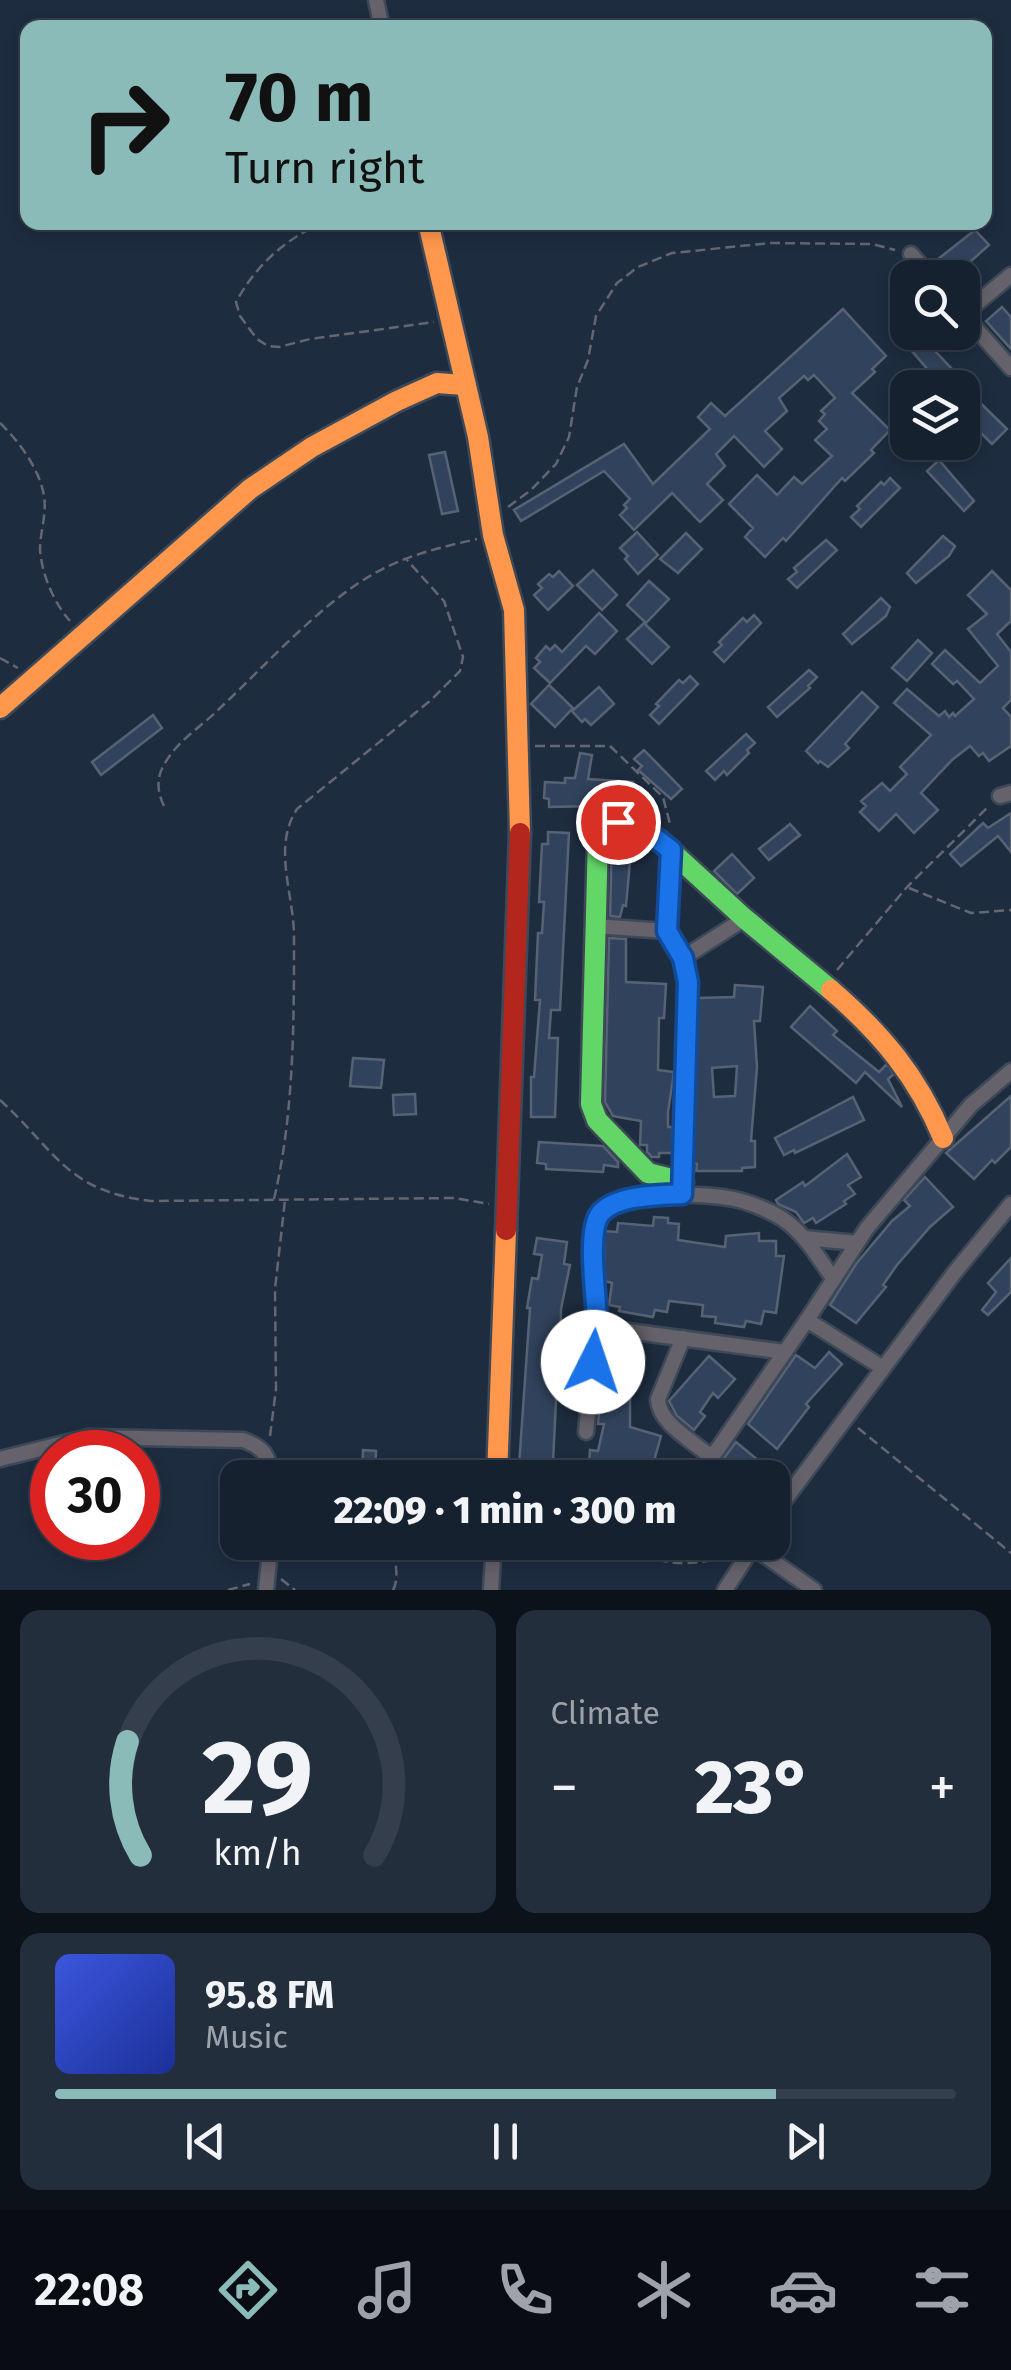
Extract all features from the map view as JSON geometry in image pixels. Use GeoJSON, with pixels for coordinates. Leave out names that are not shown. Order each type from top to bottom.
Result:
{"type":"FeatureCollection","features":[{"type":"Feature","properties":{"kind":"street"},"geometry":{"type":"LineString","coordinates":[[430,230],[478,437],[491,526],[514,610],[521,811],[498,1460]]}},
{"type":"Feature","properties":{"kind":"street"},"geometry":{"type":"LineString","coordinates":[[911,254],[916,260]]}},
{"type":"Feature","properties":{"kind":"street"},"geometry":{"type":"LineString","coordinates":[[980,300],[1011,275]]}},
{"type":"Feature","properties":{"kind":"street"},"geometry":{"type":"LineString","coordinates":[[980,332],[1011,368]]}},
{"type":"Feature","properties":{"kind":"street"},"geometry":{"type":"LineString","coordinates":[[0,708],[250,489],[312,447],[426,388],[448,382],[464,385]]}},
{"type":"Feature","properties":{"kind":"street"},"geometry":{"type":"LineString","coordinates":[[832,1277],[804,1238],[783,1219],[736,1199],[682,1188],[648,1173],[597,1120],[591,1104],[594,926],[598,837],[602,828],[618,822],[642,828],[744,919],[826,984],[898,1055],[924,1092],[943,1138]]}},
{"type":"Feature","properties":{"kind":"street"},"geometry":{"type":"LineString","coordinates":[[671,850],[667,931],[683,958],[688,982],[682,1188]]}},
{"type":"Feature","properties":{"kind":"street"},"geometry":{"type":"LineString","coordinates":[[683,958],[744,919]]}},
{"type":"Feature","properties":{"kind":"street"},"geometry":{"type":"LineString","coordinates":[[594,926],[667,931]]}},
{"type":"Feature","properties":{"kind":"street"},"geometry":{"type":"LineString","coordinates":[[683,1338],[658,1398],[658,1407],[664,1418],[707,1454],[715,1454],[857,1243],[971,1105],[1011,1070]]}},
{"type":"Feature","properties":{"kind":"street"},"geometry":{"type":"LineString","coordinates":[[586,1432],[597,1327],[594,1232],[598,1216],[608,1207],[637,1197],[682,1188]]}},
{"type":"Feature","properties":{"kind":"street"},"geometry":{"type":"LineString","coordinates":[[790,1492],[1011,1204]]}},
{"type":"Feature","properties":{"kind":"street"},"geometry":{"type":"LineString","coordinates":[[804,1238],[857,1243]]}},
{"type":"Feature","properties":{"kind":"street"},"geometry":{"type":"LineString","coordinates":[[808,1320],[884,1368]]}},
{"type":"Feature","properties":{"kind":"street"},"geometry":{"type":"LineString","coordinates":[[597,1327],[785,1352]]}},
{"type":"Feature","properties":{"kind":"street"},"geometry":{"type":"LineString","coordinates":[[0,1459],[89,1437],[109,1436],[159,1441],[243,1440],[259,1446],[269,1460]]}},
{"type":"Feature","properties":{"kind":"street"},"geometry":{"type":"LineString","coordinates":[[267,1586],[269,1560]]}},
{"type":"Feature","properties":{"kind":"street"},"geometry":{"type":"LineString","coordinates":[[493,1590],[494,1560]]}},
{"type":"Feature","properties":{"kind":"street"},"geometry":{"type":"LineString","coordinates":[[724,1590],[744,1560]]}},
{"type":"Feature","properties":{"kind":"street"},"geometry":{"type":"LineString","coordinates":[[769,1560],[814,1590]]}},
{"type":"Feature","properties":{"kind":"path"},"geometry":{"type":"LineString","coordinates":[[308,230],[269,255],[236,302],[240,316],[257,340],[278,347],[423,322],[434,322],[456,336]]}},
{"type":"Feature","properties":{"kind":"path"},"geometry":{"type":"LineString","coordinates":[[164,806],[158,796],[158,780],[164,764],[185,736],[214,715],[297,634],[374,573],[491,526],[556,464],[569,437],[576,387],[588,360],[596,316],[617,283],[638,267],[672,253],[771,243],[872,244],[911,254]]}},
{"type":"Feature","properties":{"kind":"path"},"geometry":{"type":"LineString","coordinates":[[0,424],[22,449],[40,482],[44,498],[40,552],[48,583],[68,620],[90,627]]}},
{"type":"Feature","properties":{"kind":"path"},"geometry":{"type":"LineString","coordinates":[[274,1199],[290,1074],[294,932],[284,844],[286,826],[297,809],[431,700],[460,671],[463,657],[444,601],[406,560]]}},
{"type":"Feature","properties":{"kind":"path"},"geometry":{"type":"LineString","coordinates":[[518,746],[610,746],[619,752],[663,797],[670,822],[671,850]]}},
{"type":"Feature","properties":{"kind":"path"},"geometry":{"type":"LineString","coordinates":[[826,984],[908,887],[1006,795]]}},
{"type":"Feature","properties":{"kind":"path"},"geometry":{"type":"LineString","coordinates":[[908,887],[971,913],[1011,910]]}},
{"type":"Feature","properties":{"kind":"path"},"geometry":{"type":"LineString","coordinates":[[0,1100],[56,1158],[81,1180],[103,1192],[151,1201],[454,1198],[480,1200],[506,1216]]}},
{"type":"Feature","properties":{"kind":"path"},"geometry":{"type":"LineString","coordinates":[[268,1455],[276,1389],[275,1290],[285,1198]]}},
{"type":"Feature","properties":{"kind":"path"},"geometry":{"type":"LineString","coordinates":[[846,1418],[1011,1553]]}},
{"type":"Feature","properties":{"kind":"path"},"geometry":{"type":"LineString","coordinates":[[393,1590],[397,1579],[394,1560]]}},
{"type":"Feature","properties":{"kind":"path"},"geometry":{"type":"LineString","coordinates":[[668,1560],[688,1565],[708,1560]]}},
{"type":"Feature","properties":{"kind":"path"},"geometry":{"type":"LineString","coordinates":[[228,1590],[236,1586],[267,1586]]}},
{"type":"Feature","properties":{"kind":"building"},"geometry":{"type":"Polygon","coordinates":[[[975,230],[989,245],[972,260],[937,260],[975,230]]]}},
{"type":"Feature","properties":{"kind":"building"},"geometry":{"type":"Polygon","coordinates":[[[1002,307],[1011,317],[1011,349],[986,321],[1002,307]]]}},
{"type":"Feature","properties":{"kind":"building"},"geometry":{"type":"Polygon","coordinates":[[[843,309],[886,356],[852,393],[890,430],[871,450],[874,453],[845,481],[842,478],[786,541],[783,538],[765,557],[745,537],[753,528],[729,504],[757,475],[777,495],[794,477],[802,484],[832,456],[815,440],[827,429],[819,421],[825,414],[821,411],[835,398],[814,375],[808,380],[804,376],[779,398],[787,411],[765,431],[782,449],[764,467],[734,436],[716,454],[725,466],[707,484],[723,500],[700,522],[672,493],[634,530],[620,515],[630,499],[604,471],[521,521],[514,510],[624,444],[653,484],[710,429],[698,417],[711,403],[725,416],[843,309]]]}},
{"type":"Feature","properties":{"kind":"building"},"geometry":{"type":"Polygon","coordinates":[[[911,350],[934,350],[953,370],[928,370],[911,350]]]}},
{"type":"Feature","properties":{"kind":"building"},"geometry":{"type":"Polygon","coordinates":[[[980,403],[1007,429],[992,444],[980,432],[980,403]]]}},
{"type":"Feature","properties":{"kind":"building"},"geometry":{"type":"Polygon","coordinates":[[[445,452],[458,511],[442,514],[429,455],[445,452]]]}},
{"type":"Feature","properties":{"kind":"building"},"geometry":{"type":"Polygon","coordinates":[[[939,460],[974,501],[964,511],[927,471],[939,460]]]}},
{"type":"Feature","properties":{"kind":"building"},"geometry":{"type":"Polygon","coordinates":[[[890,478],[900,488],[861,527],[851,517],[860,509],[857,506],[890,478]]]}},
{"type":"Feature","properties":{"kind":"building"},"geometry":{"type":"Polygon","coordinates":[[[637,532],[658,555],[638,574],[620,548],[637,532]]]}},
{"type":"Feature","properties":{"kind":"building"},"geometry":{"type":"Polygon","coordinates":[[[686,533],[702,549],[678,573],[660,559],[686,533]]]}},
{"type":"Feature","properties":{"kind":"building"},"geometry":{"type":"Polygon","coordinates":[[[943,536],[955,546],[949,556],[916,583],[907,573],[943,536]]]}},
{"type":"Feature","properties":{"kind":"building"},"geometry":{"type":"Polygon","coordinates":[[[826,540],[837,550],[797,588],[788,579],[797,572],[794,568],[826,540]]]}},
{"type":"Feature","properties":{"kind":"building"},"geometry":{"type":"Polygon","coordinates":[[[593,570],[617,595],[602,610],[577,585],[593,570]]]}},
{"type":"Feature","properties":{"kind":"building"},"geometry":{"type":"Polygon","coordinates":[[[559,571],[573,586],[548,610],[534,595],[542,588],[538,584],[559,571]]]}},
{"type":"Feature","properties":{"kind":"building"},"geometry":{"type":"Polygon","coordinates":[[[992,571],[1011,590],[1011,621],[997,634],[1011,652],[1011,700],[1003,708],[1011,717],[1011,746],[989,761],[970,746],[921,793],[938,810],[914,833],[896,814],[879,831],[860,812],[866,806],[861,801],[882,783],[890,791],[907,774],[900,767],[931,735],[894,703],[907,689],[939,716],[945,711],[949,717],[974,699],[932,664],[945,650],[980,683],[998,666],[968,629],[987,614],[968,595],[992,571]]]}},
{"type":"Feature","properties":{"kind":"building"},"geometry":{"type":"Polygon","coordinates":[[[649,581],[669,599],[646,623],[627,605],[649,581]]]}},
{"type":"Feature","properties":{"kind":"building"},"geometry":{"type":"Polygon","coordinates":[[[881,598],[890,607],[886,616],[852,644],[843,634],[881,598]]]}},
{"type":"Feature","properties":{"kind":"building"},"geometry":{"type":"Polygon","coordinates":[[[599,613],[617,631],[595,654],[586,646],[550,683],[534,668],[540,662],[536,658],[546,646],[550,650],[555,645],[562,652],[599,613]]]}},
{"type":"Feature","properties":{"kind":"building"},"geometry":{"type":"Polygon","coordinates":[[[754,615],[761,623],[724,662],[714,652],[722,645],[719,642],[743,618],[747,622],[754,615]]]}},
{"type":"Feature","properties":{"kind":"building"},"geometry":{"type":"Polygon","coordinates":[[[644,623],[669,647],[652,664],[627,639],[644,623]]]}},
{"type":"Feature","properties":{"kind":"building"},"geometry":{"type":"Polygon","coordinates":[[[918,640],[932,653],[907,681],[892,668],[918,640]]]}},
{"type":"Feature","properties":{"kind":"building"},"geometry":{"type":"Polygon","coordinates":[[[809,670],[817,677],[810,688],[777,717],[768,707],[809,670]]]}},
{"type":"Feature","properties":{"kind":"building"},"geometry":{"type":"Polygon","coordinates":[[[690,676],[698,684],[659,724],[650,715],[659,706],[656,704],[679,680],[683,683],[690,676]]]}},
{"type":"Feature","properties":{"kind":"building"},"geometry":{"type":"Polygon","coordinates":[[[549,685],[573,708],[555,727],[531,704],[549,685]]]}},
{"type":"Feature","properties":{"kind":"building"},"geometry":{"type":"Polygon","coordinates":[[[599,687],[614,704],[591,725],[585,719],[582,722],[572,711],[599,687]]]}},
{"type":"Feature","properties":{"kind":"building"},"geometry":{"type":"Polygon","coordinates":[[[862,692],[878,707],[845,744],[849,748],[828,767],[818,763],[806,751],[862,692]]]}},
{"type":"Feature","properties":{"kind":"building"},"geometry":{"type":"Polygon","coordinates":[[[153,715],[162,728],[101,775],[92,762],[153,715]]]}},
{"type":"Feature","properties":{"kind":"building"},"geometry":{"type":"Polygon","coordinates":[[[746,734],[755,743],[747,750],[749,753],[727,775],[724,771],[715,780],[706,771],[746,734]]]}},
{"type":"Feature","properties":{"kind":"building"},"geometry":{"type":"Polygon","coordinates":[[[644,750],[682,789],[671,799],[638,770],[642,766],[634,759],[644,750]]]}},
{"type":"Feature","properties":{"kind":"building"},"geometry":{"type":"Polygon","coordinates":[[[580,753],[592,755],[588,779],[633,782],[632,801],[627,800],[626,811],[601,806],[549,807],[549,799],[544,798],[545,782],[565,783],[565,778],[575,778],[580,753]]]}},
{"type":"Feature","properties":{"kind":"building"},"geometry":{"type":"Polygon","coordinates":[[[1011,813],[1011,852],[998,836],[961,866],[950,854],[983,823],[988,828],[1011,813]]]}},
{"type":"Feature","properties":{"kind":"building"},"geometry":{"type":"Polygon","coordinates":[[[790,824],[800,835],[769,860],[759,849],[790,824]]]}},
{"type":"Feature","properties":{"kind":"building"},"geometry":{"type":"Polygon","coordinates":[[[548,832],[569,833],[560,1010],[551,1010],[549,1038],[558,1038],[555,1117],[531,1117],[531,1077],[540,1000],[535,1000],[538,933],[542,933],[544,902],[539,902],[542,844],[548,844],[548,832]]]}},
{"type":"Feature","properties":{"kind":"building"},"geometry":{"type":"Polygon","coordinates":[[[626,838],[626,850],[631,850],[626,906],[623,905],[620,917],[610,916],[612,840],[626,838]]]}},
{"type":"Feature","properties":{"kind":"building"},"geometry":{"type":"Polygon","coordinates":[[[732,854],[754,878],[737,894],[714,871],[732,854]]]}},
{"type":"Feature","properties":{"kind":"building"},"geometry":{"type":"Polygon","coordinates":[[[609,938],[626,939],[626,982],[666,984],[664,1018],[659,1018],[658,1070],[674,1072],[668,1112],[668,1127],[673,1127],[672,1153],[659,1153],[659,1157],[647,1152],[647,1145],[640,1145],[641,1121],[613,1116],[605,1102],[609,938]]]}},
{"type":"Feature","properties":{"kind":"building"},"geometry":{"type":"Polygon","coordinates":[[[735,985],[763,987],[760,1021],[754,1021],[757,1067],[751,1141],[755,1141],[755,1167],[742,1171],[696,1171],[697,1164],[693,1163],[698,998],[734,997],[735,985]],[[737,1066],[712,1068],[714,1097],[735,1096],[737,1066]]]}},
{"type":"Feature","properties":{"kind":"building"},"geometry":{"type":"Polygon","coordinates":[[[810,1006],[837,1031],[833,1035],[879,1072],[887,1064],[894,1074],[888,1079],[902,1107],[865,1072],[856,1083],[791,1027],[810,1006]]]}},
{"type":"Feature","properties":{"kind":"building"},"geometry":{"type":"Polygon","coordinates":[[[353,1058],[384,1060],[381,1088],[350,1086],[353,1058]]]}},
{"type":"Feature","properties":{"kind":"building"},"geometry":{"type":"Polygon","coordinates":[[[415,1094],[416,1114],[394,1115],[393,1095],[415,1094]]]}},
{"type":"Feature","properties":{"kind":"building"},"geometry":{"type":"Polygon","coordinates":[[[1011,1096],[1011,1147],[974,1179],[946,1153],[1011,1096]]]}},
{"type":"Feature","properties":{"kind":"building"},"geometry":{"type":"Polygon","coordinates":[[[853,1097],[864,1120],[784,1155],[775,1138],[853,1097]]]}},
{"type":"Feature","properties":{"kind":"building"},"geometry":{"type":"Polygon","coordinates":[[[539,1142],[603,1146],[618,1167],[604,1165],[603,1172],[546,1169],[546,1164],[537,1163],[539,1142]]]}},
{"type":"Feature","properties":{"kind":"building"},"geometry":{"type":"Polygon","coordinates":[[[847,1154],[861,1177],[848,1185],[855,1194],[844,1201],[846,1204],[816,1223],[813,1218],[804,1223],[796,1212],[778,1204],[776,1200],[803,1182],[805,1186],[847,1154]]]}},
{"type":"Feature","properties":{"kind":"building"},"geometry":{"type":"Polygon","coordinates":[[[925,1177],[953,1207],[897,1265],[883,1285],[886,1287],[856,1323],[830,1305],[856,1264],[910,1206],[904,1200],[925,1177]]]}},
{"type":"Feature","properties":{"kind":"building"},"geometry":{"type":"Polygon","coordinates":[[[654,1217],[679,1224],[678,1240],[725,1247],[726,1236],[759,1233],[759,1241],[776,1241],[776,1256],[784,1256],[776,1313],[764,1311],[761,1324],[746,1321],[744,1327],[715,1323],[716,1317],[702,1316],[703,1305],[669,1301],[667,1312],[655,1310],[653,1317],[619,1311],[620,1307],[609,1305],[612,1283],[605,1281],[604,1231],[617,1232],[618,1223],[653,1226],[654,1217]]]}},
{"type":"Feature","properties":{"kind":"building"},"geometry":{"type":"Polygon","coordinates":[[[537,1238],[567,1242],[564,1264],[570,1265],[561,1309],[553,1460],[519,1460],[527,1308],[532,1278],[538,1279],[542,1255],[534,1254],[537,1238]]]}},
{"type":"Feature","properties":{"kind":"building"},"geometry":{"type":"Polygon","coordinates":[[[1011,1258],[1011,1292],[988,1315],[982,1310],[996,1292],[988,1283],[1011,1258]]]}},
{"type":"Feature","properties":{"kind":"building"},"geometry":{"type":"Polygon","coordinates":[[[606,1348],[629,1351],[626,1378],[630,1379],[630,1427],[661,1436],[654,1460],[589,1460],[590,1450],[598,1451],[604,1424],[598,1424],[606,1348]]]}},
{"type":"Feature","properties":{"kind":"building"},"geometry":{"type":"Polygon","coordinates":[[[829,1352],[842,1364],[806,1404],[809,1407],[777,1449],[748,1424],[796,1355],[815,1368],[829,1352]]]}},
{"type":"Feature","properties":{"kind":"building"},"geometry":{"type":"Polygon","coordinates":[[[709,1356],[735,1379],[718,1398],[713,1393],[700,1412],[705,1416],[694,1430],[677,1416],[669,1401],[709,1356]]]}},
{"type":"Feature","properties":{"kind":"building"},"geometry":{"type":"Polygon","coordinates":[[[736,1442],[758,1460],[722,1460],[736,1442]]]}},
{"type":"Feature","properties":{"kind":"building"},"geometry":{"type":"Polygon","coordinates":[[[363,1450],[376,1451],[376,1460],[363,1460],[363,1450]]]}},
{"type":"Feature","properties":{"kind":"traffic: fast"},"geometry":{"type":"LineString","coordinates":[[683,1182],[648,1173],[597,1120],[591,1104],[598,837],[602,828],[630,825],[659,840],[831,990]]}},
{"type":"Feature","properties":{"kind":"traffic: slow"},"geometry":{"type":"LineString","coordinates":[[430,230],[478,437],[493,535],[514,610],[520,833]]}},
{"type":"Feature","properties":{"kind":"traffic: slow"},"geometry":{"type":"LineString","coordinates":[[0,708],[250,489],[312,447],[397,401],[437,383],[464,385]]}},
{"type":"Feature","properties":{"kind":"traffic: slow"},"geometry":{"type":"LineString","coordinates":[[831,990],[896,1057],[922,1095],[943,1138]]}},
{"type":"Feature","properties":{"kind":"traffic: slow"},"geometry":{"type":"LineString","coordinates":[[498,1460],[506,1230]]}},
{"type":"Feature","properties":{"kind":"traffic: jam"},"geometry":{"type":"LineString","coordinates":[[506,1230],[520,833]]}},
{"type":"Feature","properties":{"kind":"route"},"geometry":{"type":"LineString","coordinates":[[593,1362],[597,1327],[594,1232],[598,1216],[608,1207],[637,1197],[682,1194],[688,982],[683,958],[667,931],[671,850],[642,828],[618,822]]}}]}
